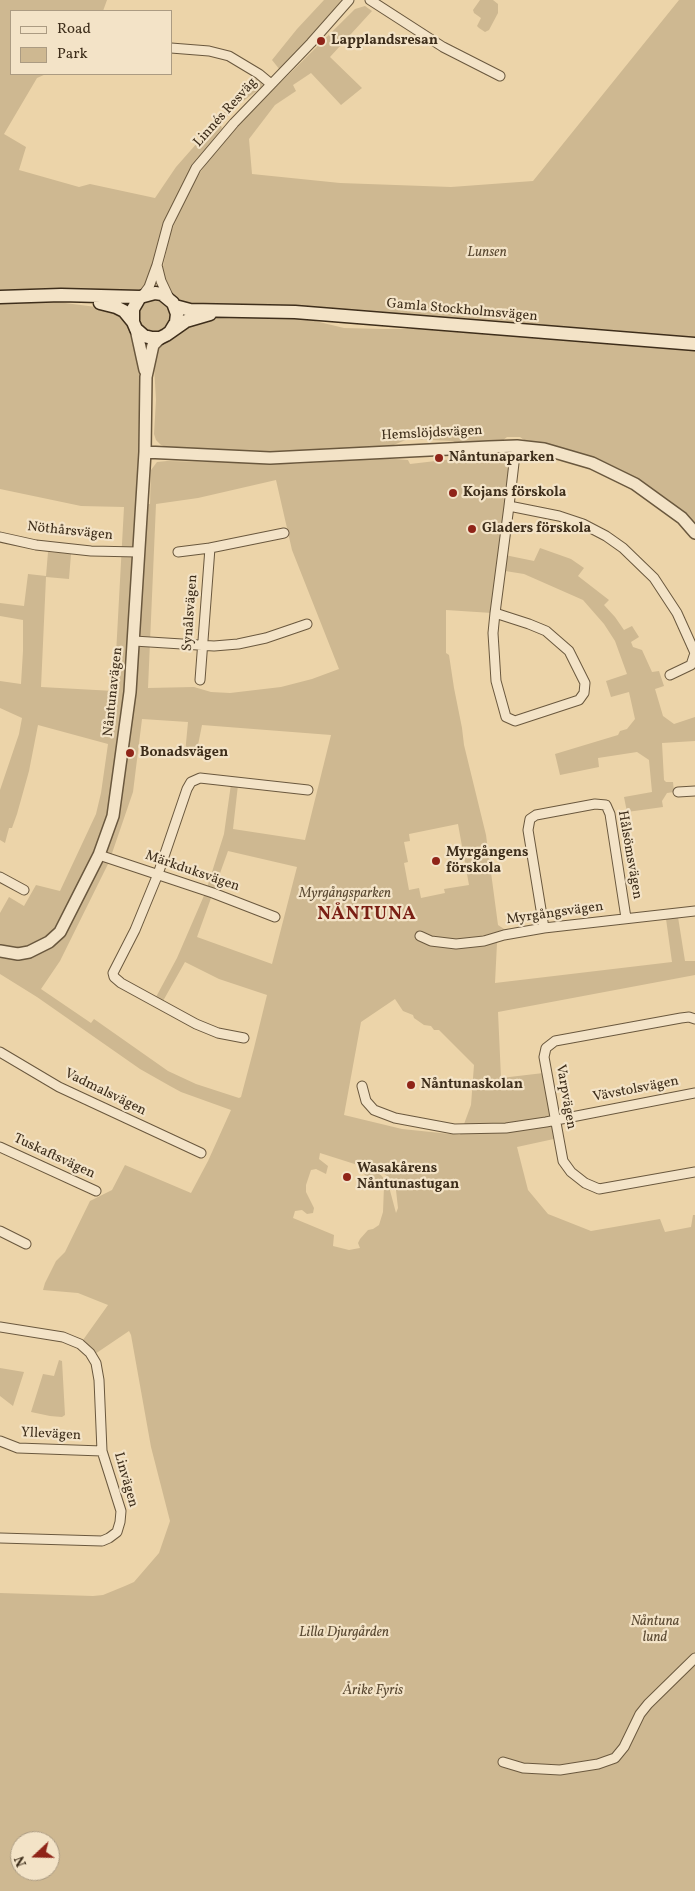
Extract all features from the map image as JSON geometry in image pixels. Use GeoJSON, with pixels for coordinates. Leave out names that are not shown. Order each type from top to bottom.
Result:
{"type":"FeatureCollection","features":[{"type":"Feature","properties":{"kind":"main road"},"geometry":{"type":"LineString","coordinates":[[0,297],[61,295],[142,296],[155,292],[172,302],[177,314],[176,322],[165,335],[144,336],[134,326],[124,311],[116,307],[61,295]]}},
{"type":"Feature","properties":{"kind":"main road"},"geometry":{"type":"LineString","coordinates":[[134,326],[133,309],[142,296]]}},
{"type":"Feature","properties":{"kind":"main road","name":"Gamla Stockholmsvägen"},"geometry":{"type":"LineString","coordinates":[[172,302],[190,310],[226,309],[296,312],[695,344]]}},
{"type":"Feature","properties":{"kind":"main road","name":"Gamla Stockholmsvägen"},"geometry":{"type":"LineString","coordinates":[[165,335],[196,317],[226,309]]}},
{"type":"Feature","properties":{"kind":"street","name":"Linnés Resväg"},"geometry":{"type":"LineString","coordinates":[[142,296],[150,287],[158,265],[168,224],[196,168],[234,123],[311,43],[349,0]]}},
{"type":"Feature","properties":{"kind":"street"},"geometry":{"type":"LineString","coordinates":[[370,0],[443,47],[500,76]]}},
{"type":"Feature","properties":{"kind":"street"},"geometry":{"type":"LineString","coordinates":[[172,48],[209,51],[229,56],[259,74],[271,84]]}},
{"type":"Feature","properties":{"kind":"street","name":"Linnés Resväg"},"geometry":{"type":"LineString","coordinates":[[158,265],[161,281],[172,302]]}},
{"type":"Feature","properties":{"kind":"street","name":"Nåntunavägen"},"geometry":{"type":"LineString","coordinates":[[134,326],[146,377]]}},
{"type":"Feature","properties":{"kind":"street","name":"Nåntunavägen"},"geometry":{"type":"LineString","coordinates":[[0,951],[18,954],[30,952],[49,942],[60,932],[100,855],[109,829],[116,800],[130,692],[145,452],[146,377],[153,345],[165,335]]}},
{"type":"Feature","properties":{"kind":"street"},"geometry":{"type":"LineString","coordinates":[[495,613],[529,624],[546,632],[569,651],[585,683],[584,693],[579,700],[520,721],[515,721],[506,717],[496,681],[493,634],[495,613],[514,463],[517,446]]}},
{"type":"Feature","properties":{"kind":"street","name":"Hemslöjdsvägen"},"geometry":{"type":"LineString","coordinates":[[145,452],[270,458],[517,446],[544,449],[569,455],[614,472],[660,501],[682,518],[695,533]]}},
{"type":"Feature","properties":{"kind":"street"},"geometry":{"type":"LineString","coordinates":[[509,506],[559,516],[583,524],[606,536],[644,567],[654,578],[678,613],[695,653],[691,665],[670,675]]}},
{"type":"Feature","properties":{"kind":"street"},"geometry":{"type":"LineString","coordinates":[[178,552],[284,534]]}},
{"type":"Feature","properties":{"kind":"street","name":"Nöthårsvägen"},"geometry":{"type":"LineString","coordinates":[[0,537],[36,545],[91,551],[138,552]]}},
{"type":"Feature","properties":{"kind":"street","name":"Synålsvägen"},"geometry":{"type":"LineString","coordinates":[[200,680],[210,548]]}},
{"type":"Feature","properties":{"kind":"street"},"geometry":{"type":"LineString","coordinates":[[134,641],[203,645],[238,644],[266,638],[307,624]]}},
{"type":"Feature","properties":{"kind":"street"},"geometry":{"type":"LineString","coordinates":[[244,1038],[224,1035],[196,1024],[135,991],[114,977],[113,973],[135,930],[158,874],[187,788],[193,781],[200,778],[308,790]]}},
{"type":"Feature","properties":{"kind":"street"},"geometry":{"type":"LineString","coordinates":[[678,792],[695,791]]}},
{"type":"Feature","properties":{"kind":"street","name":"Hålsömsvägen"},"geometry":{"type":"LineString","coordinates":[[544,928],[528,830],[530,819],[536,815],[595,804],[606,806],[610,814],[626,918]]}},
{"type":"Feature","properties":{"kind":"street","name":"Märkduksvägen"},"geometry":{"type":"LineString","coordinates":[[100,855],[213,893],[275,917]]}},
{"type":"Feature","properties":{"kind":"street"},"geometry":{"type":"LineString","coordinates":[[0,877],[24,890]]}},
{"type":"Feature","properties":{"kind":"street","name":"Myrgångsvägen"},"geometry":{"type":"LineString","coordinates":[[420,936],[431,941],[456,944],[484,941],[504,935],[544,928],[695,910]]}},
{"type":"Feature","properties":{"kind":"street","name":"Varpvägen"},"geometry":{"type":"LineString","coordinates":[[695,1019],[689,1017],[681,1018],[555,1041],[546,1048],[544,1057],[563,1161],[571,1172],[599,1189],[695,1172]]}},
{"type":"Feature","properties":{"kind":"street","name":"Vadmalsvägen"},"geometry":{"type":"LineString","coordinates":[[0,1052],[59,1087],[201,1153]]}},
{"type":"Feature","properties":{"kind":"street","name":"Vävstolsvägen"},"geometry":{"type":"LineString","coordinates":[[362,1086],[366,1101],[374,1110],[395,1118],[454,1129],[506,1128],[695,1093]]}},
{"type":"Feature","properties":{"kind":"street","name":"Tuskaftsvägen"},"geometry":{"type":"LineString","coordinates":[[0,1147],[96,1191]]}},
{"type":"Feature","properties":{"kind":"street"},"geometry":{"type":"LineString","coordinates":[[0,1231],[26,1244]]}},
{"type":"Feature","properties":{"kind":"street","name":"Linvägen"},"geometry":{"type":"LineString","coordinates":[[0,1327],[63,1337],[80,1344],[90,1353],[96,1363],[99,1380],[102,1451],[121,1511],[118,1529],[109,1538],[89,1542],[0,1538]]}},
{"type":"Feature","properties":{"kind":"street","name":"Yllevägen"},"geometry":{"type":"LineString","coordinates":[[0,1441],[20,1448],[102,1451]]}},
{"type":"Feature","properties":{"kind":"street"},"geometry":{"type":"LineString","coordinates":[[503,1762],[523,1768],[560,1770],[598,1764],[614,1758],[624,1747],[640,1714],[648,1704],[695,1658]]}},
{"type":"Feature","properties":{"kind":"green space"},"geometry":{"type":"Polygon","coordinates":[[[0,0],[107,0],[103,10],[10,10],[10,75],[44,75],[37,78],[4,134],[26,147],[19,170],[79,187],[90,184],[155,198],[176,167],[235,100],[259,76],[262,80],[263,88],[261,92],[258,90],[238,105],[220,124],[222,128],[193,167],[174,201],[161,236],[151,280],[142,290],[135,293],[78,292],[65,288],[45,288],[30,291],[0,292],[0,0]]]}},
{"type":"Feature","properties":{"kind":"green space"},"geometry":{"type":"Polygon","coordinates":[[[324,0],[346,0],[280,70],[272,60],[324,0]]]}},
{"type":"Feature","properties":{"kind":"green space"},"geometry":{"type":"Polygon","coordinates":[[[480,0],[493,0],[498,4],[498,13],[489,30],[485,32],[477,26],[481,18],[473,10],[480,0]]]}},
{"type":"Feature","properties":{"kind":"green space","name":"Lunsen"},"geometry":{"type":"Polygon","coordinates":[[[679,0],[695,0],[695,338],[194,307],[178,302],[172,295],[164,280],[162,271],[170,234],[189,190],[207,162],[249,114],[355,9],[365,6],[372,11],[330,57],[362,88],[341,105],[311,73],[293,85],[296,91],[275,105],[249,139],[252,174],[340,183],[451,187],[533,181],[679,0]]]}},
{"type":"Feature","properties":{"kind":"green space"},"geometry":{"type":"Polygon","coordinates":[[[157,297],[171,310],[170,324],[163,331],[154,333],[141,328],[136,311],[140,303],[157,297]]]}},
{"type":"Feature","properties":{"kind":"green space"},"geometry":{"type":"Polygon","coordinates":[[[57,302],[112,309],[122,313],[131,332],[143,380],[138,504],[150,504],[151,470],[157,462],[296,464],[383,458],[408,460],[410,464],[453,459],[458,453],[504,451],[510,456],[500,554],[534,561],[540,548],[571,559],[584,568],[578,576],[609,600],[604,605],[624,630],[632,626],[639,637],[631,642],[633,647],[642,650],[652,672],[659,671],[664,686],[655,689],[663,716],[674,724],[695,717],[695,741],[662,743],[664,780],[666,782],[673,782],[674,792],[667,793],[662,801],[663,807],[627,812],[624,797],[652,792],[649,760],[637,752],[598,758],[599,767],[560,775],[555,754],[618,735],[620,731],[627,729],[635,719],[629,692],[611,697],[606,681],[627,674],[615,641],[604,624],[583,600],[524,574],[499,570],[492,613],[446,610],[446,653],[449,655],[464,745],[486,835],[498,925],[507,931],[503,939],[497,943],[495,983],[672,962],[666,919],[678,917],[685,961],[695,961],[695,975],[498,1012],[501,1078],[552,1072],[563,1137],[517,1147],[528,1190],[548,1214],[591,1231],[660,1219],[665,1232],[691,1227],[693,1215],[695,1215],[695,1891],[0,1891],[0,1593],[93,1596],[103,1595],[125,1586],[134,1582],[159,1553],[170,1521],[151,1447],[129,1331],[95,1354],[83,1340],[108,1305],[78,1293],[43,1290],[45,1283],[56,1261],[65,1252],[90,1201],[112,1190],[125,1165],[191,1193],[231,1110],[181,1092],[140,1069],[37,997],[0,974],[0,913],[9,897],[24,906],[36,885],[60,891],[96,814],[108,744],[38,725],[29,771],[17,814],[12,828],[9,828],[5,843],[0,840],[0,790],[19,734],[22,718],[0,708],[0,681],[21,684],[23,620],[0,616],[0,603],[24,606],[28,574],[46,576],[48,552],[71,554],[69,579],[46,577],[41,687],[114,691],[124,507],[81,506],[0,489],[0,304],[57,302]],[[276,480],[198,498],[156,504],[148,688],[194,687],[211,692],[230,693],[281,687],[312,679],[339,669],[292,550],[276,480]],[[142,719],[133,792],[109,862],[60,961],[41,989],[91,1023],[94,1019],[168,1071],[196,1084],[239,1098],[241,1097],[267,995],[219,979],[185,962],[163,1001],[156,997],[177,958],[206,891],[224,834],[231,784],[238,785],[233,829],[305,840],[331,735],[202,725],[196,755],[185,754],[188,722],[142,719]],[[458,824],[409,834],[410,841],[404,842],[408,862],[404,863],[409,890],[419,888],[421,898],[445,893],[444,889],[469,885],[458,824]],[[228,851],[197,937],[272,964],[297,867],[228,851]],[[395,999],[361,1022],[344,1115],[402,1129],[460,1135],[471,1105],[474,1065],[439,1030],[434,1030],[431,1026],[424,1025],[414,1018],[413,1015],[403,1011],[395,999]],[[320,1153],[319,1159],[328,1166],[326,1174],[316,1169],[311,1170],[306,1185],[306,1192],[314,1208],[313,1213],[307,1214],[302,1210],[295,1211],[293,1218],[334,1235],[333,1246],[349,1250],[360,1248],[358,1243],[360,1239],[368,1230],[379,1225],[383,1212],[384,1186],[380,1181],[368,1178],[364,1174],[367,1172],[379,1173],[388,1183],[396,1213],[398,1208],[396,1190],[391,1179],[383,1173],[320,1153]]]}},
{"type":"Feature","properties":{"kind":"green space"},"geometry":{"type":"Polygon","coordinates":[[[241,315],[311,320],[344,328],[418,329],[695,350],[695,524],[669,500],[624,471],[601,460],[568,449],[527,442],[520,437],[507,437],[502,441],[457,444],[453,441],[408,439],[380,448],[278,452],[214,451],[169,448],[161,445],[156,440],[154,434],[156,400],[154,366],[155,353],[160,344],[179,330],[215,316],[241,315]]]}},
{"type":"Feature","properties":{"kind":"green space"},"geometry":{"type":"Polygon","coordinates":[[[59,1360],[62,1361],[65,1415],[62,1417],[50,1416],[31,1412],[43,1374],[54,1376],[59,1360]]]}},
{"type":"Feature","properties":{"kind":"green space"},"geometry":{"type":"Polygon","coordinates":[[[0,1368],[24,1372],[13,1406],[0,1396],[0,1368]]]}},
{"type":"Feature","properties":{"kind":"place","name":"Lapplandsresan"},"geometry":{"type":"Point","coordinates":[321,41]}},
{"type":"Feature","properties":{"kind":"place","name":"Nåntunaparken"},"geometry":{"type":"Point","coordinates":[439,458]}},
{"type":"Feature","properties":{"kind":"place","name":"Kojans förskola"},"geometry":{"type":"Point","coordinates":[453,493]}},
{"type":"Feature","properties":{"kind":"place","name":"Gladers förskola"},"geometry":{"type":"Point","coordinates":[472,529]}},
{"type":"Feature","properties":{"kind":"place","name":"Bonadsvägen"},"geometry":{"type":"Point","coordinates":[130,753]}},
{"type":"Feature","properties":{"kind":"place","name":"Myrgångens förskola"},"geometry":{"type":"Point","coordinates":[436,861]}},
{"type":"Feature","properties":{"kind":"place","name":"Nåntunaskolan"},"geometry":{"type":"Point","coordinates":[411,1085]}},
{"type":"Feature","properties":{"kind":"place","name":"Wasakårens Nåntunastugan"},"geometry":{"type":"Point","coordinates":[347,1177]}},
{"type":"Feature","properties":{"kind":"district","name":"NÅNTUNA"},"geometry":{"type":"Point","coordinates":[367,916]}},
{"type":"Feature","properties":{"kind":"park label","name":"Myrgångsparken"},"geometry":{"type":"Point","coordinates":[345,894]}},
{"type":"Feature","properties":{"kind":"park label","name":"Nåntuna lund"},"geometry":{"type":"Point","coordinates":[655,1630]}},
{"type":"Feature","properties":{"kind":"park label","name":"Lilla Djurgården"},"geometry":{"type":"Point","coordinates":[344,1633]}},
{"type":"Feature","properties":{"kind":"park label","name":"Årike Fyris"},"geometry":{"type":"Point","coordinates":[373,1691]}}]}
